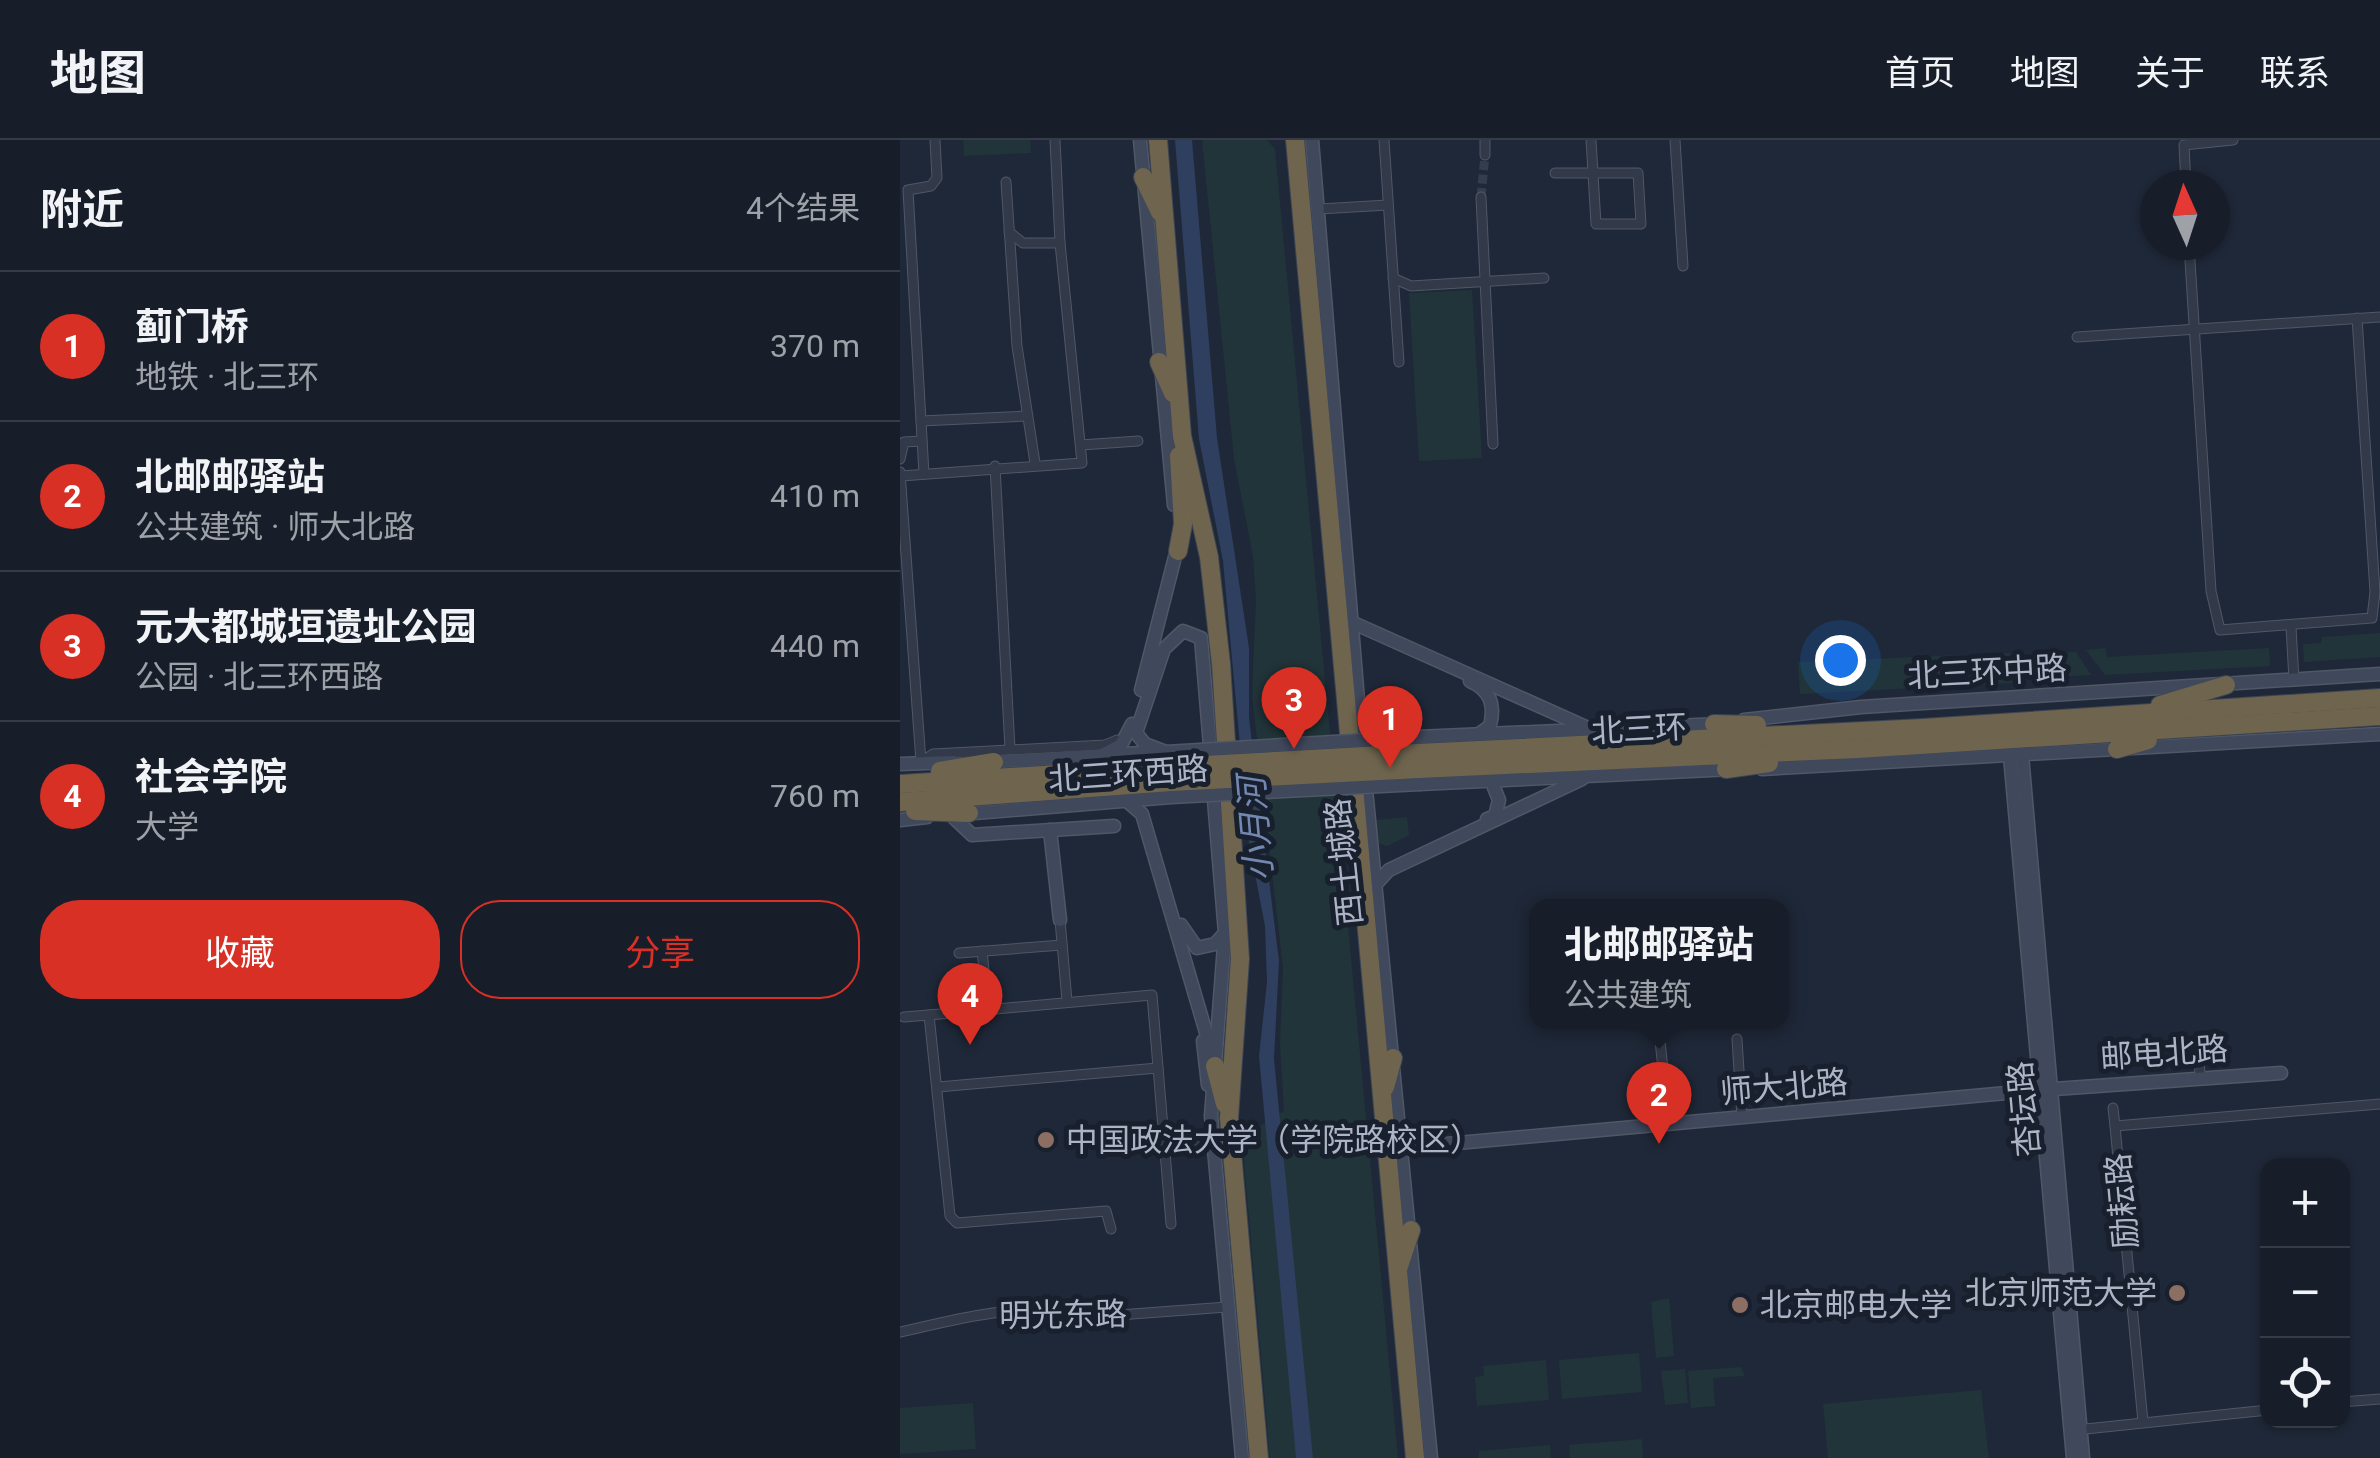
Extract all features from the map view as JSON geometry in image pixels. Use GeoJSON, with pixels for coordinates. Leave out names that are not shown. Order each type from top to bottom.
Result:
{"type":"FeatureCollection","features":[{"type":"Feature","properties":{"kind":"highway"},"geometry":{"type":"LineString","coordinates":[[1158,140],[1182,436],[1209,556],[1222,664],[1238,916],[1220,1117]]}},
{"type":"Feature","properties":{"kind":"highway","name":"西土城路"},"geometry":{"type":"LineString","coordinates":[[1295,140],[1415,1458]]}},
{"type":"Feature","properties":{"kind":"highway"},"geometry":{"type":"LineString","coordinates":[[1142,177],[1164,222]]}},
{"type":"Feature","properties":{"kind":"highway"},"geometry":{"type":"LineString","coordinates":[[1159,362],[1180,407]]}},
{"type":"Feature","properties":{"kind":"highway"},"geometry":{"type":"LineString","coordinates":[[1178,551],[1183,524],[1178,460],[1182,436]]}},
{"type":"Feature","properties":{"kind":"highway"},"geometry":{"type":"LineString","coordinates":[[1327,480],[1347,522]]}},
{"type":"Feature","properties":{"kind":"highway"},"geometry":{"type":"LineString","coordinates":[[1339,603],[1350,621]]}},
{"type":"Feature","properties":{"kind":"highway"},"geometry":{"type":"LineString","coordinates":[[1201,638],[1222,664]]}},
{"type":"Feature","properties":{"kind":"highway"},"geometry":{"type":"LineString","coordinates":[[1344,679],[1352,648]]}},
{"type":"Feature","properties":{"kind":"highway"},"geometry":{"type":"LineString","coordinates":[[2131,714],[2226,685]]}},
{"type":"Feature","properties":{"kind":"highway","name":"北三环"},"geometry":{"type":"LineString","coordinates":[[900,780],[1169,775],[2380,698]]}},
{"type":"Feature","properties":{"kind":"highway","name":"北三环"},"geometry":{"type":"LineString","coordinates":[[1419,761],[1858,749],[2380,716]]}},
{"type":"Feature","properties":{"kind":"highway"},"geometry":{"type":"LineString","coordinates":[[2288,723],[2380,731]]}},
{"type":"Feature","properties":{"kind":"highway"},"geometry":{"type":"LineString","coordinates":[[1714,724],[1923,728]]}},
{"type":"Feature","properties":{"kind":"highway"},"geometry":{"type":"LineString","coordinates":[[2117,749],[2182,730]]}},
{"type":"Feature","properties":{"kind":"highway"},"geometry":{"type":"LineString","coordinates":[[1726,770],[1858,749]]}},
{"type":"Feature","properties":{"kind":"highway"},"geometry":{"type":"LineString","coordinates":[[900,780],[994,762]]}},
{"type":"Feature","properties":{"kind":"highway","name":"北三环"},"geometry":{"type":"LineString","coordinates":[[900,802],[1169,775]]}},
{"type":"Feature","properties":{"kind":"highway"},"geometry":{"type":"LineString","coordinates":[[900,810],[960,814]]}},
{"type":"Feature","properties":{"kind":"highway"},"geometry":{"type":"LineString","coordinates":[[1358,842],[1373,856]]}},
{"type":"Feature","properties":{"kind":"highway"},"geometry":{"type":"LineString","coordinates":[[1225,933],[1238,916]]}},
{"type":"Feature","properties":{"kind":"highway"},"geometry":{"type":"LineString","coordinates":[[1382,1098],[1393,1058]]}},
{"type":"Feature","properties":{"kind":"highway"},"geometry":{"type":"LineString","coordinates":[[1215,1066],[1259,1458]]}},
{"type":"Feature","properties":{"kind":"highway"},"geometry":{"type":"LineString","coordinates":[[1397,1271],[1412,1230]]}},
{"type":"Feature","properties":{"kind":"street"},"geometry":{"type":"LineString","coordinates":[[924,474],[908,190],[931,186],[937,178],[935,140]]}},
{"type":"Feature","properties":{"kind":"street"},"geometry":{"type":"LineString","coordinates":[[1055,140],[1060,243],[1082,463],[901,474],[921,762],[933,754],[1105,745],[1117,740]]}},
{"type":"Feature","properties":{"kind":"street"},"geometry":{"type":"LineString","coordinates":[[1100,756],[1128,736],[1178,551],[1140,140]]}},
{"type":"Feature","properties":{"kind":"street","name":"西土城路"},"geometry":{"type":"LineString","coordinates":[[1312,140],[1347,522],[1352,648],[1412,1230],[1431,1458]]}},
{"type":"Feature","properties":{"kind":"street"},"geometry":{"type":"LineString","coordinates":[[1384,140],[1399,362]]}},
{"type":"Feature","properties":{"kind":"street"},"geometry":{"type":"LineString","coordinates":[[1484,140],[1486,155]]}},
{"type":"Feature","properties":{"kind":"street"},"geometry":{"type":"LineString","coordinates":[[1555,173],[1592,172],[1638,174],[1641,224],[1596,224],[1592,172],[1590,140]]}},
{"type":"Feature","properties":{"kind":"street"},"geometry":{"type":"LineString","coordinates":[[1676,140],[1683,266]]}},
{"type":"Feature","properties":{"kind":"street"},"geometry":{"type":"LineString","coordinates":[[2185,170],[2184,145],[2233,140]]}},
{"type":"Feature","properties":{"kind":"street"},"geometry":{"type":"LineString","coordinates":[[1006,182],[1034,463]]}},
{"type":"Feature","properties":{"kind":"street"},"geometry":{"type":"LineString","coordinates":[[1481,197],[1492,444]]}},
{"type":"Feature","properties":{"kind":"street"},"geometry":{"type":"LineString","coordinates":[[1319,210],[1388,206]]}},
{"type":"Feature","properties":{"kind":"street"},"geometry":{"type":"LineString","coordinates":[[1010,232],[1022,243],[1060,243]]}},
{"type":"Feature","properties":{"kind":"street"},"geometry":{"type":"LineString","coordinates":[[2191,260],[2216,626],[2222,630],[2372,618],[2375,592],[2357,318]]}},
{"type":"Feature","properties":{"kind":"street"},"geometry":{"type":"LineString","coordinates":[[1393,278],[1411,286],[1544,278]]}},
{"type":"Feature","properties":{"kind":"street"},"geometry":{"type":"LineString","coordinates":[[2077,337],[2380,317]]}},
{"type":"Feature","properties":{"kind":"street"},"geometry":{"type":"LineString","coordinates":[[921,421],[1028,416]]}},
{"type":"Feature","properties":{"kind":"street"},"geometry":{"type":"LineString","coordinates":[[900,458],[904,442],[922,441]]}},
{"type":"Feature","properties":{"kind":"street"},"geometry":{"type":"LineString","coordinates":[[1081,445],[1138,441]]}},
{"type":"Feature","properties":{"kind":"street"},"geometry":{"type":"LineString","coordinates":[[996,466],[1010,749]]}},
{"type":"Feature","properties":{"kind":"street"},"geometry":{"type":"LineString","coordinates":[[1350,621],[1588,728]]}},
{"type":"Feature","properties":{"kind":"street"},"geometry":{"type":"LineString","coordinates":[[2290,627],[2294,680]]}},
{"type":"Feature","properties":{"kind":"street"},"geometry":{"type":"LineString","coordinates":[[1169,775],[1139,740],[1140,720],[1164,649],[1172,637],[1183,631],[1201,638],[1225,933],[1215,1066]]}},
{"type":"Feature","properties":{"kind":"street"},"geometry":{"type":"LineString","coordinates":[[1352,648],[1382,643],[1478,684],[1490,696],[1494,709],[1490,726],[1478,734]]}},
{"type":"Feature","properties":{"kind":"street","name":"北三环中路"},"geometry":{"type":"LineString","coordinates":[[1419,761],[1478,734],[1714,724],[1861,707],[2380,674]]}},
{"type":"Feature","properties":{"kind":"street"},"geometry":{"type":"LineString","coordinates":[[1419,761],[1491,780],[2016,755],[2380,731]]}},
{"type":"Feature","properties":{"kind":"street","name":"杏坛路"},"geometry":{"type":"LineString","coordinates":[[2016,755],[2075,1430],[2082,1458]]}},
{"type":"Feature","properties":{"kind":"street","name":"北三环西路"},"geometry":{"type":"LineString","coordinates":[[900,764],[1100,756],[1169,775],[1419,761]]}},
{"type":"Feature","properties":{"kind":"street","name":"北三环西路"},"geometry":{"type":"LineString","coordinates":[[900,820],[1153,799],[1169,775]]}},
{"type":"Feature","properties":{"kind":"street"},"geometry":{"type":"LineString","coordinates":[[1376,884],[1389,870],[1589,775]]}},
{"type":"Feature","properties":{"kind":"street"},"geometry":{"type":"LineString","coordinates":[[1373,856],[1383,863],[1403,859],[1494,816],[1500,800],[1491,780]]}},
{"type":"Feature","properties":{"kind":"street"},"geometry":{"type":"LineString","coordinates":[[1153,799],[1148,817],[1182,929],[1197,948],[1215,944],[1225,933]]}},
{"type":"Feature","properties":{"kind":"street"},"geometry":{"type":"LineString","coordinates":[[1128,802],[1142,814],[1215,1066]]}},
{"type":"Feature","properties":{"kind":"street"},"geometry":{"type":"LineString","coordinates":[[960,814],[972,835],[1114,826]]}},
{"type":"Feature","properties":{"kind":"street"},"geometry":{"type":"LineString","coordinates":[[1050,830],[1067,1001]]}},
{"type":"Feature","properties":{"kind":"street"},"geometry":{"type":"LineString","coordinates":[[959,953],[1062,945]]}},
{"type":"Feature","properties":{"kind":"street"},"geometry":{"type":"LineString","coordinates":[[982,951],[988,1007]]}},
{"type":"Feature","properties":{"kind":"street"},"geometry":{"type":"LineString","coordinates":[[904,1017],[1152,995],[1171,1224]]}},
{"type":"Feature","properties":{"kind":"street"},"geometry":{"type":"LineString","coordinates":[[1198,998],[1220,1117],[1213,1143],[1242,1458]]}},
{"type":"Feature","properties":{"kind":"street"},"geometry":{"type":"LineString","coordinates":[[929,1015],[950,1216],[957,1223],[1106,1210],[1111,1229]]}},
{"type":"Feature","properties":{"kind":"street"},"geometry":{"type":"LineString","coordinates":[[1659,1029],[1669,1124]]}},
{"type":"Feature","properties":{"kind":"street"},"geometry":{"type":"LineString","coordinates":[[1737,1039],[1742,1118]]}},
{"type":"Feature","properties":{"kind":"street"},"geometry":{"type":"LineString","coordinates":[[2198,1052],[2200,1078]]}},
{"type":"Feature","properties":{"kind":"street"},"geometry":{"type":"LineString","coordinates":[[938,1087],[1158,1068]]}},
{"type":"Feature","properties":{"kind":"street","name":"邮电北路"},"geometry":{"type":"LineString","coordinates":[[2045,1089],[2282,1072]]}},
{"type":"Feature","properties":{"kind":"street","name":"师大北路"},"geometry":{"type":"LineString","coordinates":[[1403,1148],[2045,1089]]}},
{"type":"Feature","properties":{"kind":"street","name":"励耘路"},"geometry":{"type":"LineString","coordinates":[[2143,1422],[2115,1126],[2380,1104]]}},
{"type":"Feature","properties":{"kind":"street"},"geometry":{"type":"LineString","coordinates":[[2113,1108],[2115,1126]]}},
{"type":"Feature","properties":{"kind":"street"},"geometry":{"type":"LineString","coordinates":[[1164,1149],[1213,1143]]}},
{"type":"Feature","properties":{"kind":"street","name":"明光东路"},"geometry":{"type":"LineString","coordinates":[[900,1332],[1017,1312],[1050,1312],[1065,1320],[1227,1307]]}},
{"type":"Feature","properties":{"kind":"street"},"geometry":{"type":"LineString","coordinates":[[2350,1401],[2380,1399]]}},
{"type":"Feature","properties":{"kind":"street"},"geometry":{"type":"LineString","coordinates":[[2075,1430],[2260,1411]]}},
{"type":"Feature","properties":{"kind":"street","name":"杏坛路"},"geometry":{"type":"LineString","coordinates":[[2073,1458],[2075,1430]]}},
{"type":"Feature","properties":{"kind":"green space"},"geometry":{"type":"Polygon","coordinates":[[[963,140],[1030,140],[1031,153],[964,156],[963,140]]]}},
{"type":"Feature","properties":{"kind":"green space"},"geometry":{"type":"Polygon","coordinates":[[[1202,140],[1267,140],[1275,149],[1398,1458],[1270,1458],[1243,1149],[1245,1129],[1258,1127],[1284,1111],[1280,1045],[1283,969],[1252,695],[1256,600],[1253,556],[1234,459],[1202,140]]]}},
{"type":"Feature","properties":{"kind":"green space"},"geometry":{"type":"Polygon","coordinates":[[[1472,290],[1482,458],[1419,461],[1409,293],[1472,290]]]}},
{"type":"Feature","properties":{"kind":"green space"},"geometry":{"type":"Polygon","coordinates":[[[2380,633],[2380,657],[2304,662],[2303,644],[2321,643],[2322,637],[2380,633]]]}},
{"type":"Feature","properties":{"kind":"green space"},"geometry":{"type":"Polygon","coordinates":[[[2105,648],[2107,657],[2269,648],[2270,666],[2105,675],[2086,650],[2105,648]]]}},
{"type":"Feature","properties":{"kind":"green space"},"geometry":{"type":"Polygon","coordinates":[[[2076,652],[2091,675],[2036,678],[2047,653],[2076,652]]]}},
{"type":"Feature","properties":{"kind":"green space"},"geometry":{"type":"Polygon","coordinates":[[[2010,653],[2012,683],[1800,694],[1798,662],[2010,653]]]}},
{"type":"Feature","properties":{"kind":"green space"},"geometry":{"type":"Polygon","coordinates":[[[1407,817],[1409,835],[1387,846],[1378,843],[1376,820],[1407,817]]]}},
{"type":"Feature","properties":{"kind":"green space"},"geometry":{"type":"Polygon","coordinates":[[[1669,1298],[1674,1356],[1656,1358],[1651,1302],[1669,1298]]]}},
{"type":"Feature","properties":{"kind":"green space"},"geometry":{"type":"Polygon","coordinates":[[[1639,1353],[1642,1392],[1562,1399],[1559,1360],[1639,1353]]]}},
{"type":"Feature","properties":{"kind":"green space"},"geometry":{"type":"Polygon","coordinates":[[[1546,1360],[1549,1400],[1477,1406],[1475,1377],[1484,1376],[1483,1366],[1546,1360]]]}},
{"type":"Feature","properties":{"kind":"green space"},"geometry":{"type":"Polygon","coordinates":[[[1741,1367],[1745,1376],[1713,1378],[1715,1406],[1691,1408],[1688,1371],[1741,1367]]]}},
{"type":"Feature","properties":{"kind":"green space"},"geometry":{"type":"Polygon","coordinates":[[[1685,1369],[1688,1403],[1665,1405],[1661,1371],[1685,1369]]]}},
{"type":"Feature","properties":{"kind":"green space"},"geometry":{"type":"Polygon","coordinates":[[[1981,1390],[1989,1458],[1828,1458],[1823,1404],[1981,1390]]]}},
{"type":"Feature","properties":{"kind":"green space"},"geometry":{"type":"Polygon","coordinates":[[[973,1403],[976,1449],[900,1454],[900,1408],[973,1403]]]}},
{"type":"Feature","properties":{"kind":"green space"},"geometry":{"type":"Polygon","coordinates":[[[1642,1439],[1643,1458],[1570,1458],[1569,1445],[1642,1439]]]}},
{"type":"Feature","properties":{"kind":"green space"},"geometry":{"type":"Polygon","coordinates":[[[1550,1445],[1551,1458],[1479,1458],[1479,1451],[1550,1445]]]}},
{"type":"Feature","properties":{"kind":"water","name":"小月河"},"geometry":{"type":"Polygon","coordinates":[[[1175,140],[1192,140],[1217,438],[1249,648],[1249,718],[1279,961],[1274,1059],[1313,1458],[1296,1458],[1259,1056],[1267,982],[1265,926],[1249,843],[1223,561],[1199,439],[1175,140]]]}},
{"type":"Feature","properties":{"kind":"tunnel"},"geometry":{"type":"LineString","coordinates":[[1481,197],[1485,155]]}},
{"type":"Feature","properties":{"kind":"place","name":"元大都城垣遗址公园"},"geometry":{"type":"Point","coordinates":[1294,749]}},
{"type":"Feature","properties":{"kind":"place","name":"蓟门桥"},"geometry":{"type":"Point","coordinates":[1390,768]}},
{"type":"Feature","properties":{"kind":"place","name":"社会学院"},"geometry":{"type":"Point","coordinates":[970,1045]}},
{"type":"Feature","properties":{"kind":"place","name":"中国政法大学（学院路校区）"},"geometry":{"type":"Point","coordinates":[1046,1140]}},
{"type":"Feature","properties":{"kind":"place","name":"北邮邮驿站"},"geometry":{"type":"Point","coordinates":[1659,1144]}},
{"type":"Feature","properties":{"kind":"place","name":"北京师范大学"},"geometry":{"type":"Point","coordinates":[2177,1293]}},
{"type":"Feature","properties":{"kind":"place","name":"北京邮电大学"},"geometry":{"type":"Point","coordinates":[1740,1305]}}]}
